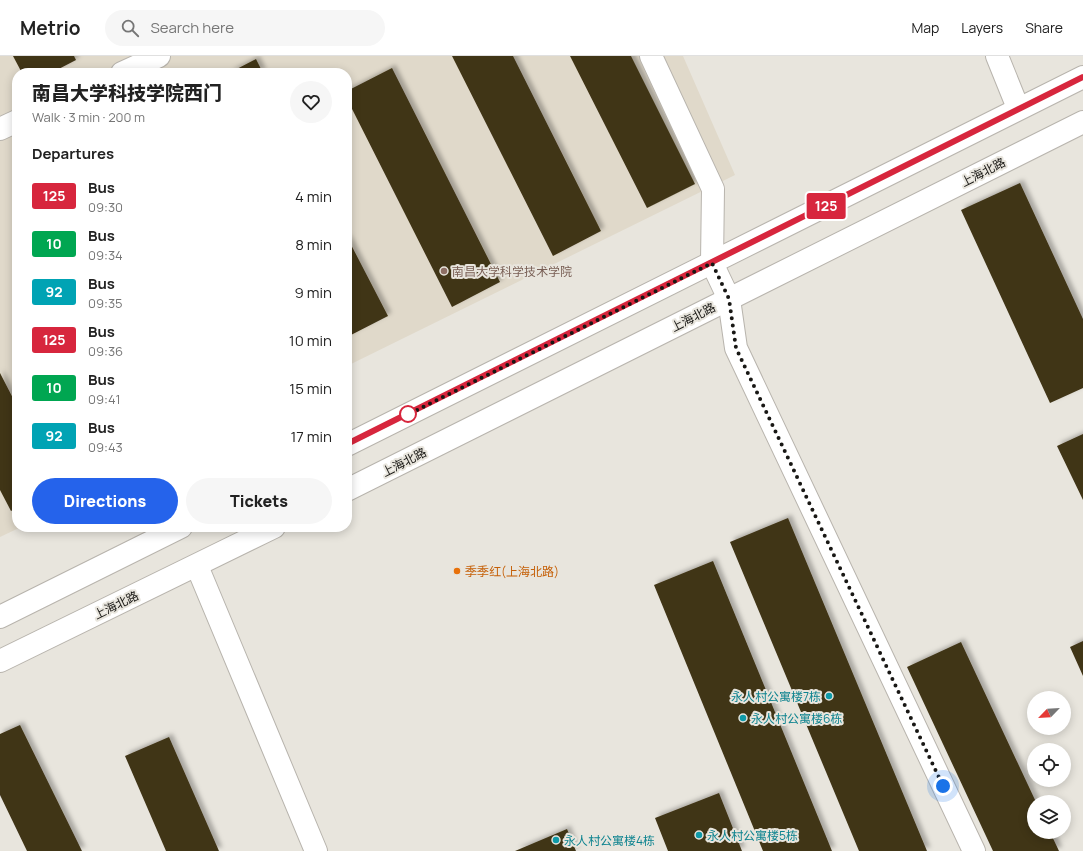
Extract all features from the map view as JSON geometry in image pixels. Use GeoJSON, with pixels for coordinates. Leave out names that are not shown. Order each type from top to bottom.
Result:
{"type":"FeatureCollection","features":[{"type":"Feature","properties":{"kind":"main road"},"geometry":{"type":"LineString","coordinates":[[133,68],[160,56]]}},
{"type":"Feature","properties":{"kind":"main road"},"geometry":{"type":"LineString","coordinates":[[651,56],[713,189],[712,263],[729,299],[736,348],[974,851]]}},
{"type":"Feature","properties":{"kind":"main road"},"geometry":{"type":"LineString","coordinates":[[997,56],[1018,108]]}},
{"type":"Feature","properties":{"kind":"main road"},"geometry":{"type":"LineString","coordinates":[[352,442],[712,263],[1018,108],[1083,77]]}},
{"type":"Feature","properties":{"kind":"main road","name":"上海北路"},"geometry":{"type":"LineString","coordinates":[[352,488],[1083,122]]}},
{"type":"Feature","properties":{"kind":"main road"},"geometry":{"type":"LineString","coordinates":[[0,129],[12,123]]}},
{"type":"Feature","properties":{"kind":"main road"},"geometry":{"type":"LineString","coordinates":[[0,617],[171,532]]}},
{"type":"Feature","properties":{"kind":"main road","name":"上海北路"},"geometry":{"type":"LineString","coordinates":[[0,661],[264,532]]}},
{"type":"Feature","properties":{"kind":"main road"},"geometry":{"type":"LineString","coordinates":[[197,566],[316,851]]}},
{"type":"Feature","properties":{"kind":"shaded area","name":"南昌大学科学技术学院"},"geometry":{"type":"Polygon","coordinates":[[[0,56],[683,56],[735,175],[352,364],[352,68],[12,68],[12,531],[0,537],[0,56]]]}},
{"type":"Feature","properties":{"kind":"building"},"geometry":{"type":"Polygon","coordinates":[[[13,56],[74,56],[76,60],[61,68],[19,68],[13,56]]]}},
{"type":"Feature","properties":{"kind":"building"},"geometry":{"type":"Polygon","coordinates":[[[452,56],[513,56],[601,231],[553,256],[452,56]]]}},
{"type":"Feature","properties":{"kind":"building"},"geometry":{"type":"Polygon","coordinates":[[[570,56],[631,56],[695,184],[647,208],[570,56]]]}},
{"type":"Feature","properties":{"kind":"building"},"geometry":{"type":"Polygon","coordinates":[[[256,59],[260,68],[239,68],[256,59]]]}},
{"type":"Feature","properties":{"kind":"building"},"geometry":{"type":"Polygon","coordinates":[[[392,68],[500,282],[452,307],[352,109],[352,88],[392,68]]]}},
{"type":"Feature","properties":{"kind":"building"},"geometry":{"type":"Polygon","coordinates":[[[1020,183],[1083,319],[1083,388],[1050,403],[961,210],[1020,183]]]}},
{"type":"Feature","properties":{"kind":"building"},"geometry":{"type":"Polygon","coordinates":[[[352,247],[388,316],[352,334],[352,247]]]}},
{"type":"Feature","properties":{"kind":"building"},"geometry":{"type":"Polygon","coordinates":[[[0,373],[12,396],[12,510],[0,490],[0,373]]]}},
{"type":"Feature","properties":{"kind":"building"},"geometry":{"type":"Polygon","coordinates":[[[1083,434],[1083,500],[1057,446],[1083,434]]]}},
{"type":"Feature","properties":{"kind":"building","name":"永人村公寓楼7栋"},"geometry":{"type":"Polygon","coordinates":[[[788,518],[927,851],[859,851],[730,542],[788,518]]]}},
{"type":"Feature","properties":{"kind":"building","name":"永人村公寓楼6栋"},"geometry":{"type":"Polygon","coordinates":[[[713,561],[832,851],[763,851],[654,585],[713,561]]]}},
{"type":"Feature","properties":{"kind":"building"},"geometry":{"type":"Polygon","coordinates":[[[1083,641],[1083,676],[1070,647],[1083,641]]]}},
{"type":"Feature","properties":{"kind":"building"},"geometry":{"type":"Polygon","coordinates":[[[961,642],[1027,783],[1027,787],[1029,787],[1033,795],[1027,795],[1027,839],[1053,839],[1059,851],[993,851],[907,667],[961,642]]]}},
{"type":"Feature","properties":{"kind":"building"},"geometry":{"type":"Polygon","coordinates":[[[20,725],[82,851],[27,851],[0,795],[0,734],[20,725]]]}},
{"type":"Feature","properties":{"kind":"building"},"geometry":{"type":"Polygon","coordinates":[[[169,737],[219,851],[166,851],[125,756],[169,737]]]}},
{"type":"Feature","properties":{"kind":"building","name":"永人村公寓楼5栋"},"geometry":{"type":"Polygon","coordinates":[[[719,793],[742,851],[668,851],[655,818],[719,793]]]}},
{"type":"Feature","properties":{"kind":"building","name":"永人村公寓楼4栋"},"geometry":{"type":"Polygon","coordinates":[[[567,829],[576,851],[515,851],[567,829]]]}},
{"type":"Feature","properties":{"kind":"bus line","name":"125"},"geometry":{"type":"LineString","coordinates":[[352,442],[684,277],[1004,115],[1083,77]]}},
{"type":"Feature","properties":{"kind":"place","name":"南昌大学科学技术学院"},"geometry":{"type":"Point","coordinates":[444,271]}},
{"type":"Feature","properties":{"kind":"place","name":"季季红(上海北路)"},"geometry":{"type":"Point","coordinates":[457,571]}},
{"type":"Feature","properties":{"kind":"place","name":"永人村公寓楼7栋"},"geometry":{"type":"Point","coordinates":[829,696]}},
{"type":"Feature","properties":{"kind":"place","name":"永人村公寓楼6栋"},"geometry":{"type":"Point","coordinates":[743,718]}},
{"type":"Feature","properties":{"kind":"place","name":"永人村公寓楼5栋"},"geometry":{"type":"Point","coordinates":[699,835]}},
{"type":"Feature","properties":{"kind":"place","name":"永人村公寓楼4栋"},"geometry":{"type":"Point","coordinates":[556,840]}},
{"type":"Feature","properties":{"kind":"route"},"geometry":{"type":"LineString","coordinates":[[408,414],[403,417],[712,263],[729,299],[736,348],[943,786]]}}]}
